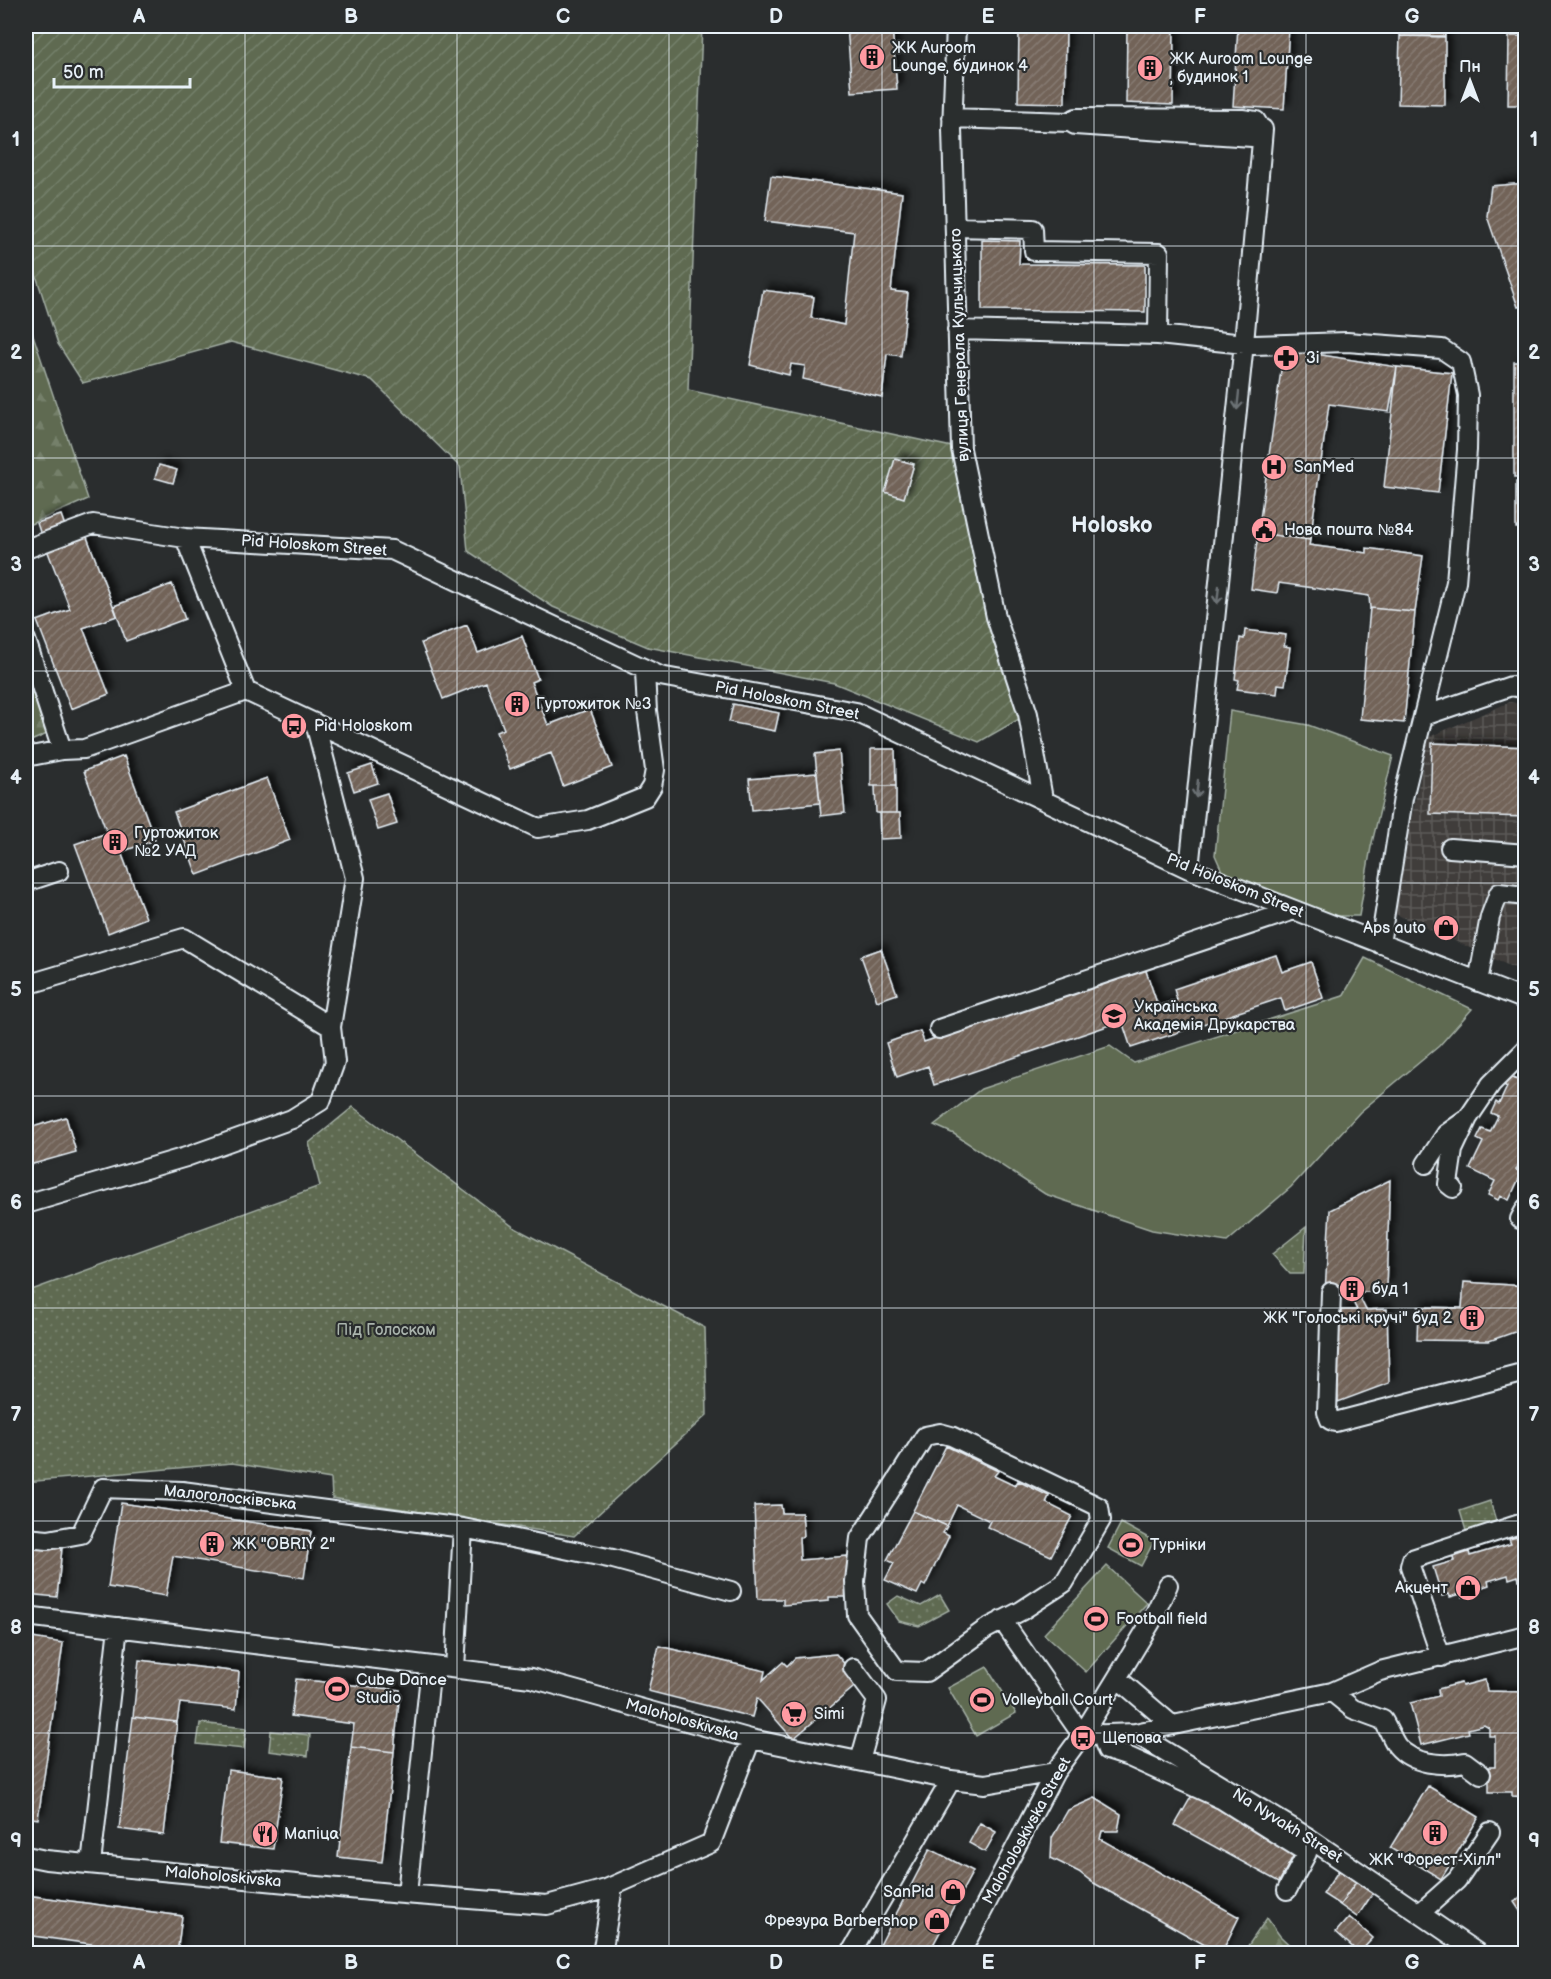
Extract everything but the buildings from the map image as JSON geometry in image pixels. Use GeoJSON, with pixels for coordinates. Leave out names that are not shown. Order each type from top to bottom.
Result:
{"type":"FeatureCollection","features":[{"type":"Feature","properties":{"kind":"street","name":"вулиця Генерала Кульчицького"},"geometry":{"type":"LineString","coordinates":[[956,26],[952,118],[961,449],[996,617],[1028,714],[1043,799]]}},
{"type":"Feature","properties":{"kind":"street"},"geometry":{"type":"LineString","coordinates":[[952,118],[1070,122],[1075,125],[1252,137],[1257,136],[1263,129],[1244,343],[1189,869]]}},
{"type":"Feature","properties":{"kind":"street"},"geometry":{"type":"LineString","coordinates":[[955,226],[1033,229],[1034,250],[1159,253],[1158,335]]}},
{"type":"Feature","properties":{"kind":"street"},"geometry":{"type":"LineString","coordinates":[[957,330],[1158,335],[1254,345],[1347,342],[1442,350],[1461,363],[1468,395],[1467,439],[1456,582],[1402,798],[1380,944]]}},
{"type":"Feature","properties":{"kind":"street","name":"Pid Holoskom Street"},"geometry":{"type":"LineString","coordinates":[[26,549],[93,524],[184,538],[392,550],[660,676],[856,712],[1189,869],[1526,1000]]}},
{"type":"Feature","properties":{"kind":"street"},"geometry":{"type":"LineString","coordinates":[[184,538],[246,692]]}},
{"type":"Feature","properties":{"kind":"street"},"geometry":{"type":"LineString","coordinates":[[26,640],[62,750]]}},
{"type":"Feature","properties":{"kind":"street"},"geometry":{"type":"LineString","coordinates":[[26,757],[62,750],[84,749],[246,692],[538,828],[588,820],[645,797],[652,786],[655,770],[647,711],[645,670]]}},
{"type":"Feature","properties":{"kind":"street"},"geometry":{"type":"LineString","coordinates":[[1424,716],[1511,686],[1526,689]]}},
{"type":"Feature","properties":{"kind":"street"},"geometry":{"type":"LineString","coordinates":[[26,1204],[186,1157],[292,1119],[321,1101],[335,1062],[331,1027],[355,878],[315,723]]}},
{"type":"Feature","properties":{"kind":"street"},"geometry":{"type":"LineString","coordinates":[[1450,848],[1526,854]]}},
{"type":"Feature","properties":{"kind":"street"},"geometry":{"type":"LineString","coordinates":[[26,882],[59,871]]}},
{"type":"Feature","properties":{"kind":"street"},"geometry":{"type":"LineString","coordinates":[[1478,982],[1490,917],[1499,893],[1526,896]]}},
{"type":"Feature","properties":{"kind":"street"},"geometry":{"type":"LineString","coordinates":[[939,1029],[1294,910]]}},
{"type":"Feature","properties":{"kind":"street"},"geometry":{"type":"LineString","coordinates":[[26,985],[184,938],[331,1027]]}},
{"type":"Feature","properties":{"kind":"street"},"geometry":{"type":"LineString","coordinates":[[1453,1188],[1448,1184],[1453,1150],[1468,1118],[1491,1084],[1526,1049]]}},
{"type":"Feature","properties":{"kind":"street"},"geometry":{"type":"LineString","coordinates":[[1426,1164],[1446,1134],[1468,1118]]}},
{"type":"Feature","properties":{"kind":"street"},"geometry":{"type":"LineString","coordinates":[[1526,1208],[1520,1219],[1526,1221]]}},
{"type":"Feature","properties":{"kind":"street"},"geometry":{"type":"LineString","coordinates":[[1331,1292],[1327,1413],[1330,1420],[1335,1422],[1526,1372]]}},
{"type":"Feature","properties":{"kind":"street"},"geometry":{"type":"LineString","coordinates":[[940,1433],[951,1436],[1099,1507],[1101,1520],[1064,1583],[1021,1611],[1002,1620],[926,1672],[897,1671],[857,1615],[855,1581],[860,1538],[925,1436],[940,1433]]}},
{"type":"Feature","properties":{"kind":"street","name":"Малоголосківська"},"geometry":{"type":"LineString","coordinates":[[26,1538],[48,1540],[81,1534],[103,1488],[182,1491],[463,1527],[613,1559],[731,1591]]}},
{"type":"Feature","properties":{"kind":"street"},"geometry":{"type":"LineString","coordinates":[[1441,1657],[1410,1566],[1412,1559],[1526,1522]]}},
{"type":"Feature","properties":{"kind":"street"},"geometry":{"type":"LineString","coordinates":[[455,1668],[463,1527]]}},
{"type":"Feature","properties":{"kind":"street","name":"Maloholoskivska Street"},"geometry":{"type":"LineString","coordinates":[[960,1953],[1055,1772],[1082,1735],[1151,1622],[1168,1585]]}},
{"type":"Feature","properties":{"kind":"street","name":"Maloholoskivska"},"geometry":{"type":"LineString","coordinates":[[26,1616],[531,1678],[751,1739],[711,1844],[613,1887],[547,1905],[407,1894],[26,1856]]}},
{"type":"Feature","properties":{"kind":"street"},"geometry":{"type":"LineString","coordinates":[[1002,1620],[1082,1735],[1135,1733],[1332,1692],[1380,1671],[1526,1635]]}},
{"type":"Feature","properties":{"kind":"street"},"geometry":{"type":"LineString","coordinates":[[91,1864],[118,1627]]}},
{"type":"Feature","properties":{"kind":"street"},"geometry":{"type":"LineString","coordinates":[[407,1894],[431,1666]]}},
{"type":"Feature","properties":{"kind":"street"},"geometry":{"type":"LineString","coordinates":[[853,1668],[877,1700],[860,1761]]}},
{"type":"Feature","properties":{"kind":"street"},"geometry":{"type":"LineString","coordinates":[[1117,1678],[1172,1725]]}},
{"type":"Feature","properties":{"kind":"street"},"geometry":{"type":"LineString","coordinates":[[1332,1692],[1353,1709],[1383,1720],[1398,1747],[1415,1760],[1452,1765],[1465,1762],[1481,1774]]}},
{"type":"Feature","properties":{"kind":"street","name":"Na Nyvakh Street"},"geometry":{"type":"LineString","coordinates":[[1135,1733],[1309,1838],[1479,1953]]}},
{"type":"Feature","properties":{"kind":"street"},"geometry":{"type":"LineString","coordinates":[[1101,1734],[1107,1750],[1129,1757],[1221,1799],[1307,1852],[1287,1890]]}},
{"type":"Feature","properties":{"kind":"street"},"geometry":{"type":"LineString","coordinates":[[751,1739],[951,1780],[985,1784],[1055,1772]]}},
{"type":"Feature","properties":{"kind":"street"},"geometry":{"type":"LineString","coordinates":[[850,1953],[951,1780]]}},
{"type":"Feature","properties":{"kind":"street"},"geometry":{"type":"LineString","coordinates":[[1420,1913],[1457,1880],[1490,1832]]}},
{"type":"Feature","properties":{"kind":"street"},"geometry":{"type":"LineString","coordinates":[[602,1953],[613,1887]]}},
{"type":"Feature","properties":{"kind":"shaded area"},"geometry":{"type":"Polygon","coordinates":[[[1510,702],[1525,705],[1525,973],[1391,912],[1429,737],[1510,702]]]}},
{"type":"Feature","properties":{"kind":"green space"},"geometry":{"type":"Polygon","coordinates":[[[26,26],[702,26],[688,390],[961,449],[991,612],[1028,714],[979,742],[834,683],[648,647],[553,607],[468,551],[460,467],[372,380],[231,342],[83,383],[58,344],[26,244],[26,26]]]}},
{"type":"Feature","properties":{"kind":"green space"},"geometry":{"type":"Polygon","coordinates":[[[26,314],[88,499],[26,526],[26,314]]]}},
{"type":"Feature","properties":{"kind":"green space"},"geometry":{"type":"Polygon","coordinates":[[[26,661],[47,734],[26,743],[26,661]]]}},
{"type":"Feature","properties":{"kind":"green space"},"geometry":{"type":"Polygon","coordinates":[[[1230,711],[1308,725],[1393,756],[1371,847],[1359,916],[1333,916],[1222,871],[1215,855],[1230,711]]]}},
{"type":"Feature","properties":{"kind":"green space"},"geometry":{"type":"Polygon","coordinates":[[[1365,958],[1472,1009],[1439,1046],[1360,1112],[1291,1187],[1227,1242],[1152,1230],[1045,1194],[954,1134],[934,1125],[981,1089],[1110,1046],[1134,1063],[1343,996],[1365,958]]]}},
{"type":"Feature","properties":{"kind":"green space","name":"Під Голоском"},"geometry":{"type":"Polygon","coordinates":[[[353,1107],[515,1228],[705,1328],[707,1415],[574,1536],[332,1498],[331,1479],[232,1463],[26,1482],[26,1292],[320,1186],[309,1143],[353,1107]]]}},
{"type":"Feature","properties":{"kind":"green space"},"geometry":{"type":"Polygon","coordinates":[[[1306,1227],[1304,1274],[1290,1274],[1272,1254],[1306,1227]]]}},
{"type":"Feature","properties":{"kind":"green space"},"geometry":{"type":"Polygon","coordinates":[[[1490,1501],[1497,1524],[1467,1534],[1460,1511],[1490,1501]]]}},
{"type":"Feature","properties":{"kind":"green space","name":"Турніки"},"geometry":{"type":"Polygon","coordinates":[[[1121,1523],[1154,1541],[1141,1566],[1108,1548],[1121,1523]]]}},
{"type":"Feature","properties":{"kind":"green space","name":"Football field"},"geometry":{"type":"Polygon","coordinates":[[[1107,1566],[1147,1603],[1086,1672],[1044,1634],[1107,1566]]]}},
{"type":"Feature","properties":{"kind":"green space"},"geometry":{"type":"Polygon","coordinates":[[[940,1595],[949,1610],[919,1626],[899,1621],[887,1604],[898,1596],[921,1606],[940,1595]]]}},
{"type":"Feature","properties":{"kind":"green space","name":"Volleyball Court"},"geometry":{"type":"Polygon","coordinates":[[[987,1667],[1016,1713],[976,1736],[948,1688],[987,1667]]]}},
{"type":"Feature","properties":{"kind":"green space"},"geometry":{"type":"Polygon","coordinates":[[[200,1723],[246,1728],[244,1749],[197,1744],[200,1723]]]}},
{"type":"Feature","properties":{"kind":"green space"},"geometry":{"type":"Polygon","coordinates":[[[271,1731],[310,1735],[308,1756],[269,1751],[271,1731]]]}},
{"type":"Feature","properties":{"kind":"green space"},"geometry":{"type":"Polygon","coordinates":[[[1267,1918],[1280,1936],[1298,1953],[1243,1953],[1267,1918]]]}},
{"type":"Feature","properties":{"kind":"place","name":"ЖК Auroom Lounge, будинок 4"},"geometry":{"type":"Point","coordinates":[872,57]}},
{"type":"Feature","properties":{"kind":"place","name":"ЖК Auroom Lounge , будинок 1"},"geometry":{"type":"Point","coordinates":[1150,68]}},
{"type":"Feature","properties":{"kind":"place","name":"3i"},"geometry":{"type":"Point","coordinates":[1286,358]}},
{"type":"Feature","properties":{"kind":"place","name":"SanMed"},"geometry":{"type":"Point","coordinates":[1274,467]}},
{"type":"Feature","properties":{"kind":"place","name":"Нова пошта №84"},"geometry":{"type":"Point","coordinates":[1264,530]}},
{"type":"Feature","properties":{"kind":"place","name":"Гуртожиток №3"},"geometry":{"type":"Point","coordinates":[517,704]}},
{"type":"Feature","properties":{"kind":"place","name":"Pid Holoskom"},"geometry":{"type":"Point","coordinates":[294,726]}},
{"type":"Feature","properties":{"kind":"place","name":"Гуртожиток №2 УАД"},"geometry":{"type":"Point","coordinates":[115,842]}},
{"type":"Feature","properties":{"kind":"place","name":"Aps auto"},"geometry":{"type":"Point","coordinates":[1446,928]}},
{"type":"Feature","properties":{"kind":"place","name":"Українська Академія Друкарства"},"geometry":{"type":"Point","coordinates":[1114,1016]}},
{"type":"Feature","properties":{"kind":"place","name":"буд 1"},"geometry":{"type":"Point","coordinates":[1352,1289]}},
{"type":"Feature","properties":{"kind":"place","name":"ЖК \"Голоські кручі\" буд 2"},"geometry":{"type":"Point","coordinates":[1472,1318]}},
{"type":"Feature","properties":{"kind":"place","name":"ЖК \"OBRIY 2\""},"geometry":{"type":"Point","coordinates":[212,1544]}},
{"type":"Feature","properties":{"kind":"place","name":"Турніки"},"geometry":{"type":"Point","coordinates":[1131,1545]}},
{"type":"Feature","properties":{"kind":"place","name":"Акцент"},"geometry":{"type":"Point","coordinates":[1468,1588]}},
{"type":"Feature","properties":{"kind":"place","name":"Football field"},"geometry":{"type":"Point","coordinates":[1096,1619]}},
{"type":"Feature","properties":{"kind":"place","name":"Cube Dance Studio"},"geometry":{"type":"Point","coordinates":[337,1689]}},
{"type":"Feature","properties":{"kind":"place","name":"Volleyball Court"},"geometry":{"type":"Point","coordinates":[982,1700]}},
{"type":"Feature","properties":{"kind":"place","name":"Simi"},"geometry":{"type":"Point","coordinates":[794,1714]}},
{"type":"Feature","properties":{"kind":"place","name":"Щепова"},"geometry":{"type":"Point","coordinates":[1083,1738]}},
{"type":"Feature","properties":{"kind":"place","name":"ЖК \"Форест-Хілл\""},"geometry":{"type":"Point","coordinates":[1435,1833]}},
{"type":"Feature","properties":{"kind":"place","name":"Мапіца"},"geometry":{"type":"Point","coordinates":[265,1834]}},
{"type":"Feature","properties":{"kind":"place","name":"SanPid"},"geometry":{"type":"Point","coordinates":[953,1892]}},
{"type":"Feature","properties":{"kind":"place","name":"Фрезура Barbershop"},"geometry":{"type":"Point","coordinates":[937,1921]}},
{"type":"Feature","properties":{"kind":"district","name":"Holosko"},"geometry":{"type":"Point","coordinates":[1112,525]}}]}
